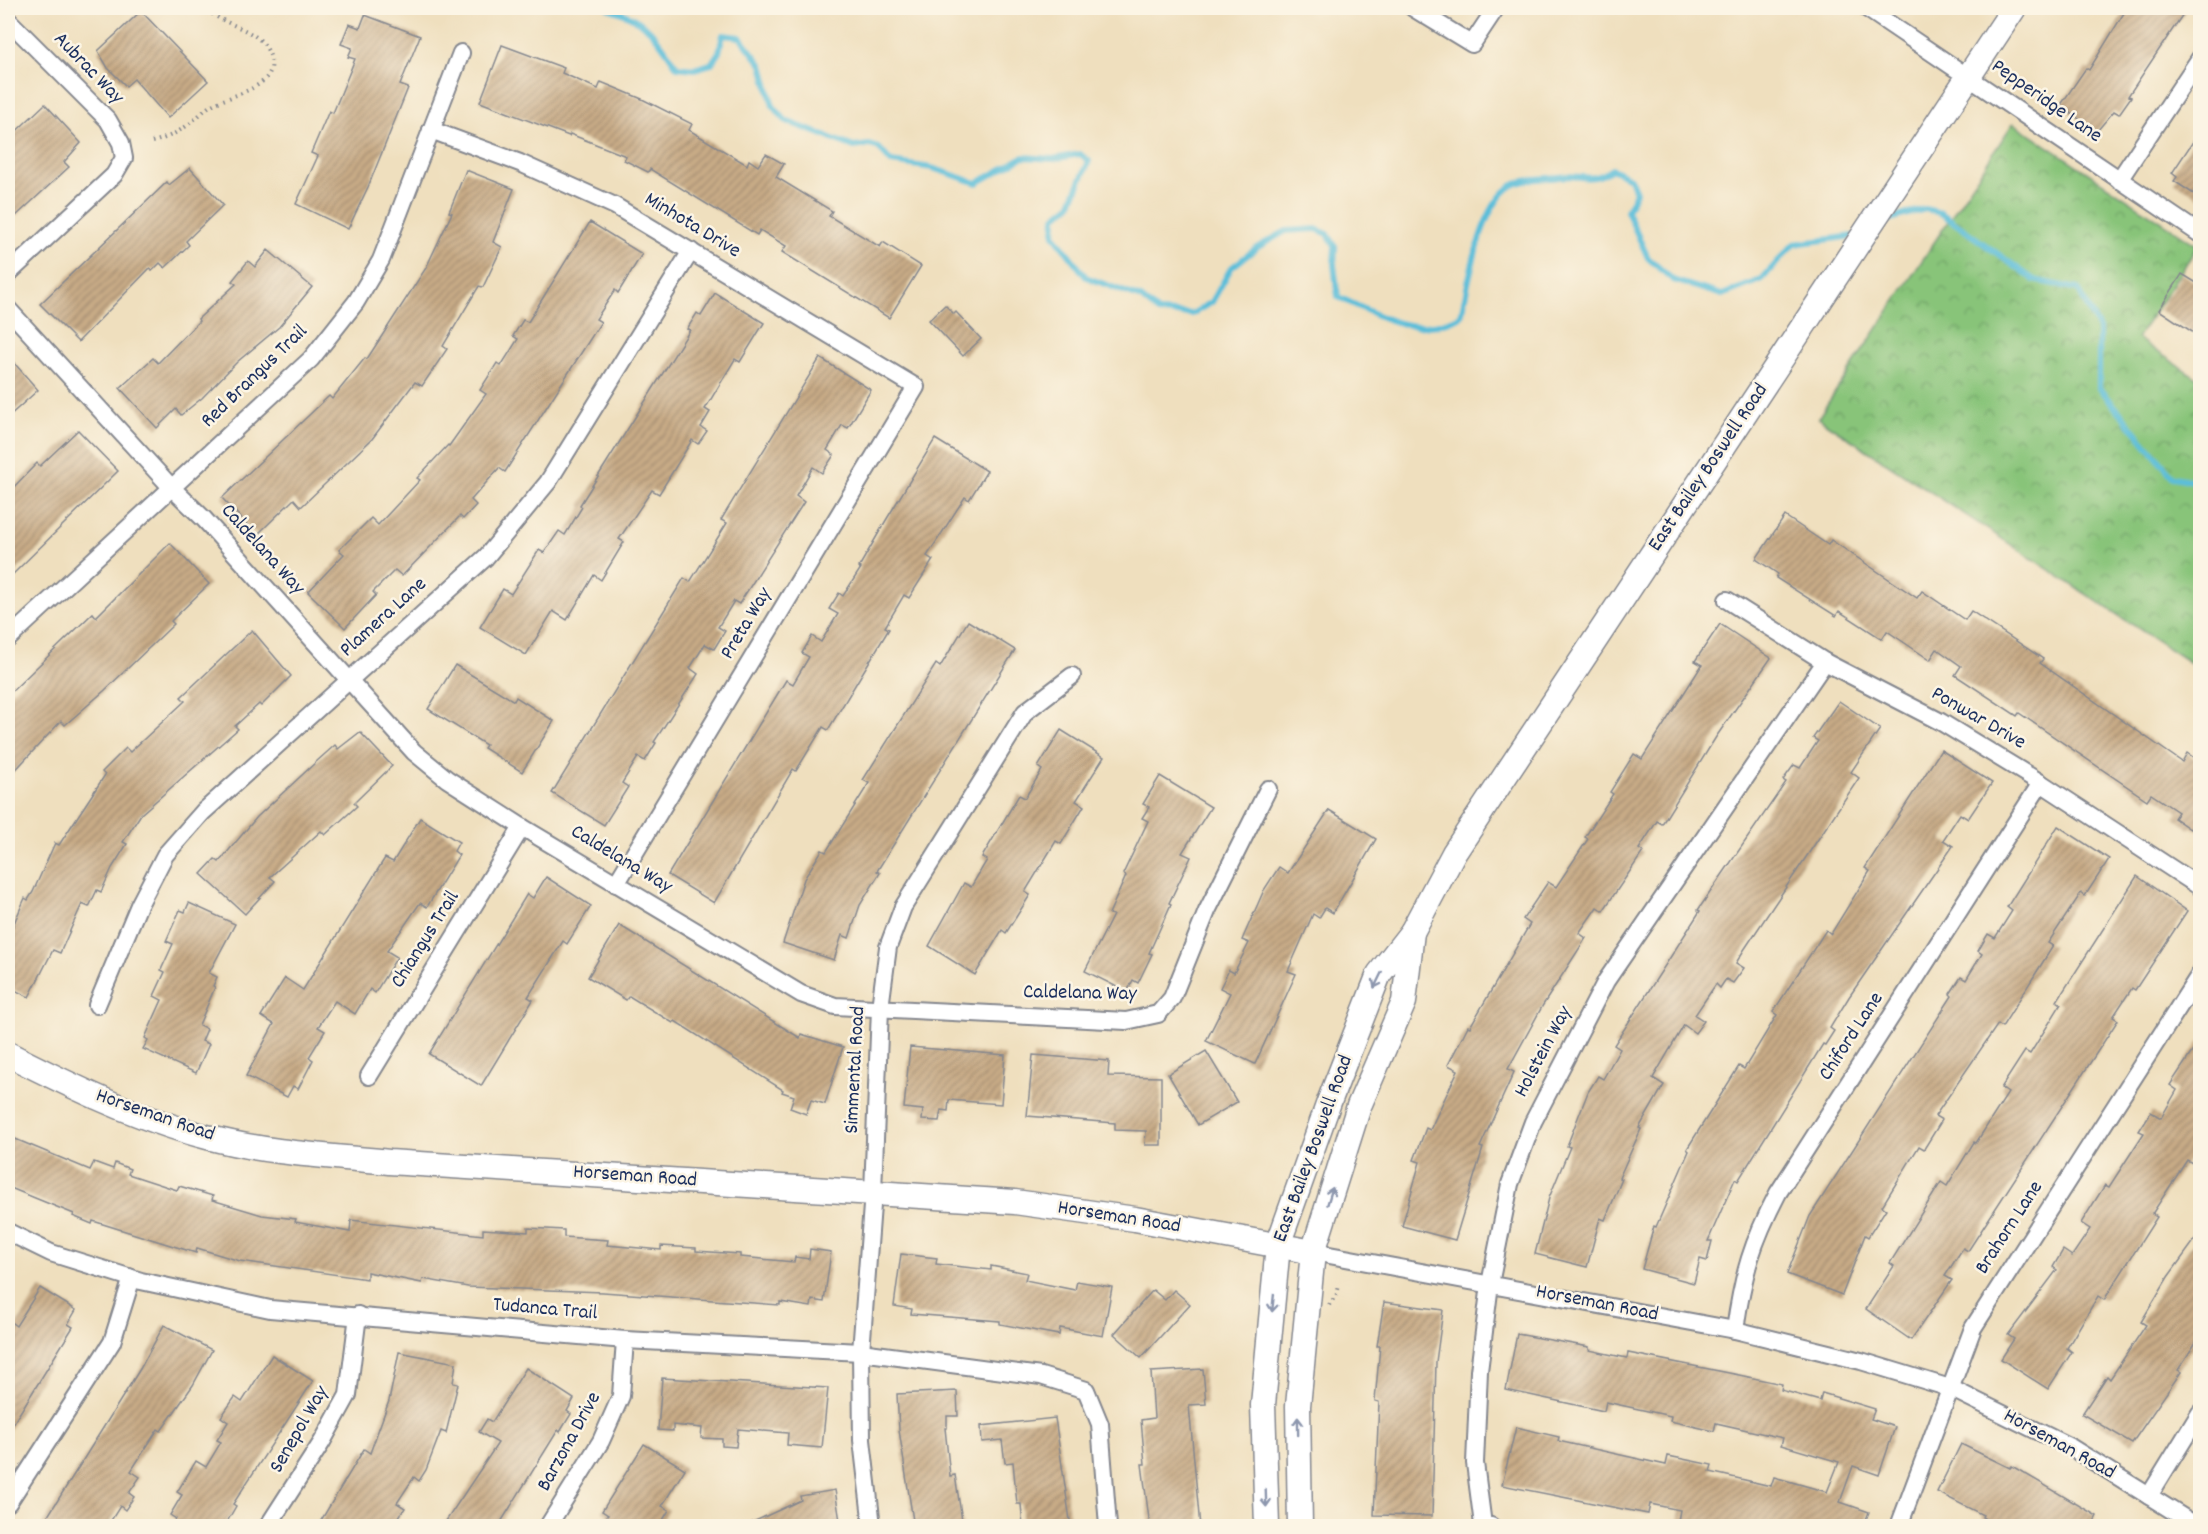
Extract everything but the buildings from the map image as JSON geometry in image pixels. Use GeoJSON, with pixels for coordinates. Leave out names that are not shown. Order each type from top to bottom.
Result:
{"type":"FeatureCollection","features":[{"type":"Feature","properties":{"kind":"street"},"geometry":{"type":"LineString","coordinates":[[1413,8],[1472,44],[1496,8]]}},
{"type":"Feature","properties":{"kind":"street","name":"Pepperidge Lane"},"geometry":{"type":"LineString","coordinates":[[1866,8],[1969,75],[2200,234]]}},
{"type":"Feature","properties":{"kind":"street","name":"East Bailey Boswell Road"},"geometry":{"type":"LineString","coordinates":[[1267,1527],[1263,1405],[1278,1245],[1329,1102],[1379,974],[1412,932],[1454,853],[2014,8]]}},
{"type":"Feature","properties":{"kind":"street","name":"Aubrac Way"},"geometry":{"type":"LineString","coordinates":[[8,20],[108,120],[121,143],[124,158],[114,175],[8,274]]}},
{"type":"Feature","properties":{"kind":"street","name":"Red Brangus Trail"},"geometry":{"type":"LineString","coordinates":[[8,639],[311,359],[356,302],[381,260],[461,53]]}},
{"type":"Feature","properties":{"kind":"street"},"geometry":{"type":"LineString","coordinates":[[2119,180],[2200,58]]}},
{"type":"Feature","properties":{"kind":"street","name":"Minhota Drive"},"geometry":{"type":"LineString","coordinates":[[431,130],[520,163],[615,206],[916,387]]}},
{"type":"Feature","properties":{"kind":"street","name":"Plamera Lane"},"geometry":{"type":"LineString","coordinates":[[96,1005],[139,905],[165,855],[203,812],[486,557],[548,482],[691,251]]}},
{"type":"Feature","properties":{"kind":"street","name":"Caldelana Way"},"geometry":{"type":"LineString","coordinates":[[8,309],[171,487],[204,519],[414,752],[447,779],[522,827],[801,994],[835,1006],[1126,1021],[1158,1014],[1172,998],[1207,911],[1268,789]]}},
{"type":"Feature","properties":{"kind":"street","name":"Preta Way"},"geometry":{"type":"LineString","coordinates":[[616,884],[916,387]]}},
{"type":"Feature","properties":{"kind":"street","name":"Ponwar Drive"},"geometry":{"type":"LineString","coordinates":[[1727,600],[1825,662],[1941,722],[2041,783],[2200,887]]}},
{"type":"Feature","properties":{"kind":"street","name":"Holstein Way"},"geometry":{"type":"LineString","coordinates":[[1487,1526],[1474,1463],[1479,1371],[1490,1284],[1510,1184],[1533,1122],[1606,981],[1825,662]]}},
{"type":"Feature","properties":{"kind":"street","name":"Simmental Road"},"geometry":{"type":"LineString","coordinates":[[872,1527],[862,1440],[861,1352],[873,1192],[880,1008],[888,947],[903,908],[1025,712],[1072,676]]}},
{"type":"Feature","properties":{"kind":"street","name":"Chiford Lane"},"geometry":{"type":"LineString","coordinates":[[1735,1330],[1741,1286],[1752,1246],[1778,1193],[2041,783]]}},
{"type":"Feature","properties":{"kind":"street","name":"Chiangus Trail"},"geometry":{"type":"LineString","coordinates":[[369,1076],[522,827]]}},
{"type":"Feature","properties":{"kind":"street","name":"East Bailey Boswell Road"},"geometry":{"type":"LineString","coordinates":[[1300,1527],[1298,1406],[1312,1252],[1359,1106],[1404,1002],[1412,932]]}},
{"type":"Feature","properties":{"kind":"street","name":"Brahorn Lane"},"geometry":{"type":"LineString","coordinates":[[1899,1527],[1973,1328],[2200,974]]}},
{"type":"Feature","properties":{"kind":"street","name":"Horseman Road"},"geometry":{"type":"LineString","coordinates":[[8,1054],[102,1100],[206,1137],[294,1153],[389,1162],[1015,1202],[1135,1219],[1735,1330],[1861,1361],[1950,1388],[2072,1448],[2197,1527]]}},
{"type":"Feature","properties":{"kind":"street","name":"Tudanca Trail"},"geometry":{"type":"LineString","coordinates":[[8,1232],[51,1253],[129,1277],[270,1309],[626,1340],[861,1352],[1041,1376],[1086,1390],[1100,1424],[1107,1527]]}},
{"type":"Feature","properties":{"kind":"street"},"geometry":{"type":"LineString","coordinates":[[8,1503],[112,1342],[130,1284],[129,1277]]}},
{"type":"Feature","properties":{"kind":"street","name":"Senepol Way"},"geometry":{"type":"LineString","coordinates":[[268,1527],[322,1442],[348,1395],[358,1315]]}},
{"type":"Feature","properties":{"kind":"street","name":"Barzona Drive"},"geometry":{"type":"LineString","coordinates":[[548,1527],[601,1441],[621,1396],[626,1340]]}},
{"type":"Feature","properties":{"kind":"street"},"geometry":{"type":"LineString","coordinates":[[2149,1496],[2200,1413]]}},
{"type":"Feature","properties":{"kind":"path"},"geometry":{"type":"LineString","coordinates":[[152,142],[177,133],[208,106],[234,98],[260,83],[268,73],[270,59],[263,45],[253,35],[216,17],[206,8]]}},
{"type":"Feature","properties":{"kind":"path"},"geometry":{"type":"LineString","coordinates":[[1328,1308],[1339,1286]]}},
{"type":"Feature","properties":{"kind":"green space"},"geometry":{"type":"Polygon","coordinates":[[[2013,123],[2198,246],[2137,338],[2200,380],[2200,669],[1818,418],[2013,123]]]}},
{"type":"Feature","properties":{"kind":"waterway"},"geometry":{"type":"LineString","coordinates":[[608,8],[641,23],[656,37],[677,67],[694,69],[711,64],[719,52],[723,35],[740,37],[762,65],[773,106],[786,121],[854,147],[869,145],[879,148],[891,162],[932,168],[977,183],[1023,157],[1053,159],[1080,154],[1089,161],[1070,205],[1055,217],[1054,235],[1086,277],[1141,298],[1158,312],[1192,314],[1212,302],[1231,268],[1258,247],[1286,231],[1316,229],[1328,234],[1335,246],[1334,265],[1338,297],[1398,323],[1413,326],[1444,323],[1461,316],[1473,262],[1486,222],[1505,191],[1528,180],[1568,176],[1592,178],[1612,169],[1630,178],[1636,192],[1627,211],[1648,258],[1673,280],[1722,295],[1761,280],[1794,244],[1853,236]]}},
{"type":"Feature","properties":{"kind":"waterway"},"geometry":{"type":"LineString","coordinates":[[1883,221],[1925,209],[1941,213],[2034,280],[2078,289],[2099,329],[2099,387],[2173,477],[2200,482]]}}]}
